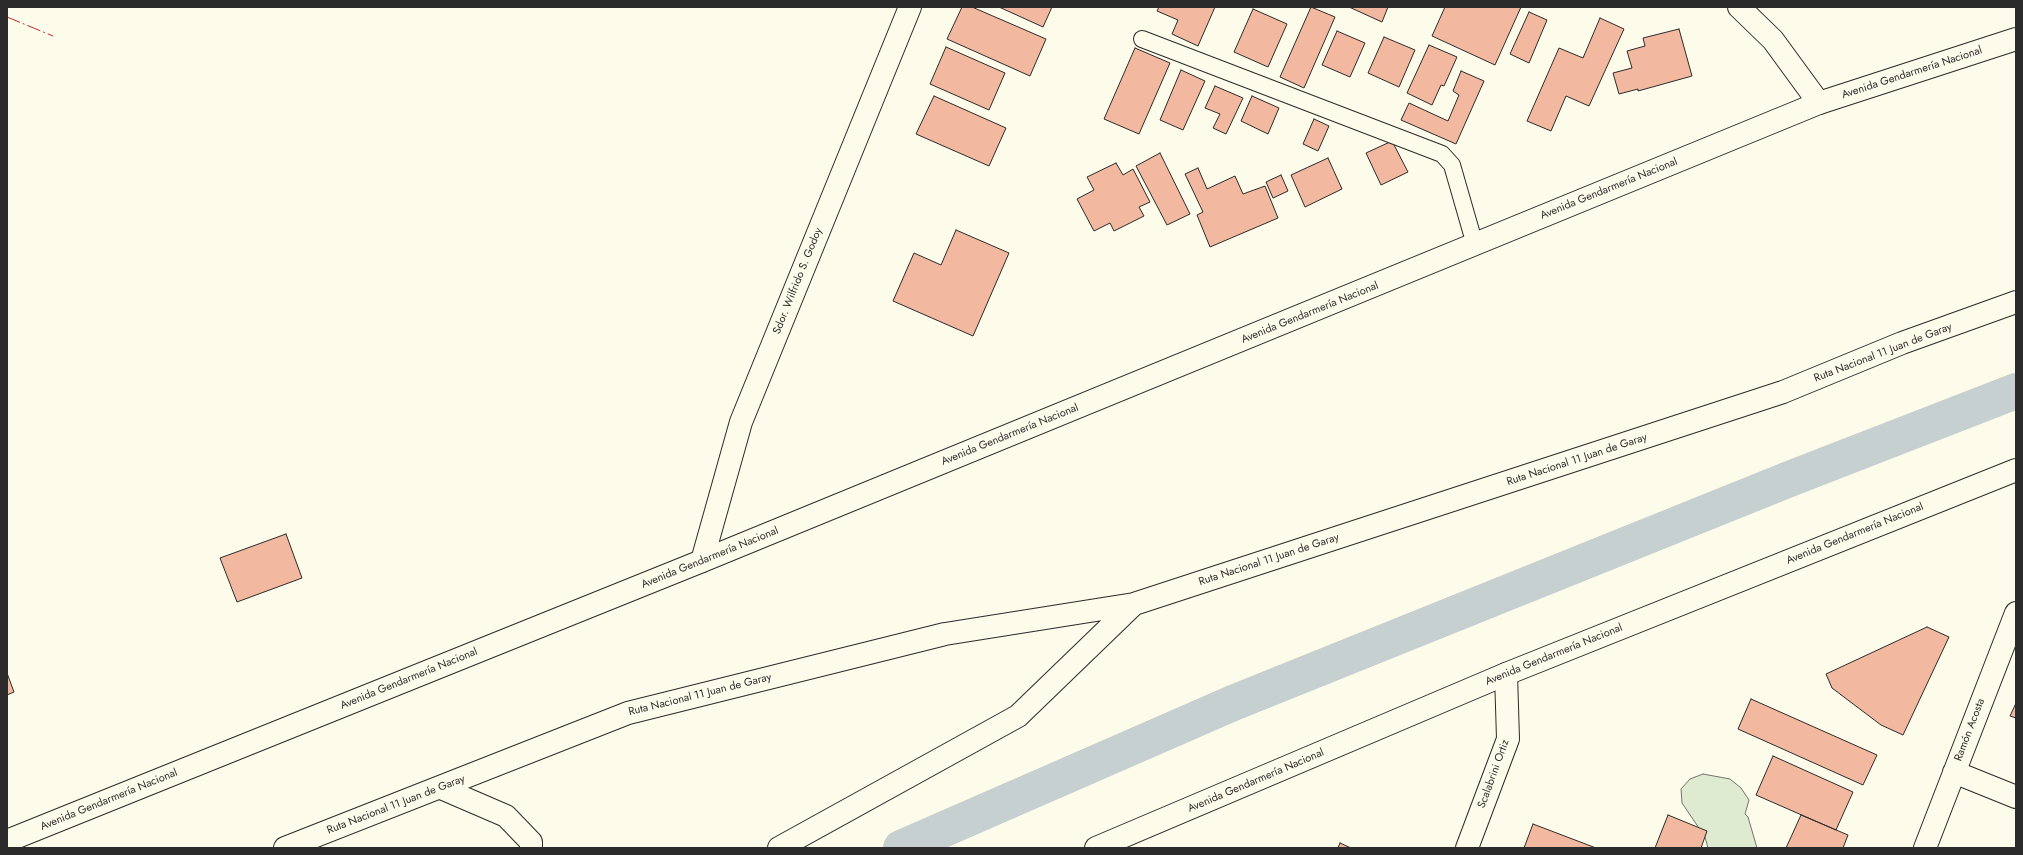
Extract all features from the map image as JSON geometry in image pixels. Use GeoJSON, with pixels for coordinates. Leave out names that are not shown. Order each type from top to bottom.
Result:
{"type":"FeatureCollection","features":[{"type":"Feature","properties":{"kind":"main road","name":"Sdor. Wilfrido S. Godoy"},"geometry":{"type":"LineString","coordinates":[[702,561],[741,422],[910,7]]}},
{"type":"Feature","properties":{"kind":"main road"},"geometry":{"type":"LineString","coordinates":[[1739,7],[1773,40],[1819,103]]}},
{"type":"Feature","properties":{"kind":"main road","name":"Avenida Gendarmería Nacional"},"geometry":{"type":"LineString","coordinates":[[7,841],[702,561],[1819,103],[2016,39]]}},
{"type":"Feature","properties":{"kind":"main road","name":"Ruta Nacional 11 Juan de Garay"},"geometry":{"type":"LineString","coordinates":[[285,848],[628,714],[945,634],[1134,604],[1783,392],[1902,343],[2016,302]]}},
{"type":"Feature","properties":{"kind":"main road","name":"Avenida Gendarmería Nacional"},"geometry":{"type":"LineString","coordinates":[[1096,848],[1506,674],[2016,470]]}},
{"type":"Feature","properties":{"kind":"main road","name":"Ruta Nacional 11 Juan de Garay"},"geometry":{"type":"LineString","coordinates":[[779,848],[1018,716],[1134,604]]}},
{"type":"Feature","properties":{"kind":"main road","name":"Ramón Acosta"},"geometry":{"type":"LineString","coordinates":[[1925,848],[2016,613]]}},
{"type":"Feature","properties":{"kind":"main road","name":"Scalabrini Ortiz"},"geometry":{"type":"LineString","coordinates":[[1467,848],[1508,739],[1506,674]]}},
{"type":"Feature","properties":{"kind":"main road"},"geometry":{"type":"LineString","coordinates":[[1954,772],[2016,797]]}},
{"type":"Feature","properties":{"kind":"main road"},"geometry":{"type":"LineString","coordinates":[[441,788],[506,816],[531,842],[532,848]]}},
{"type":"Feature","properties":{"kind":"lane"},"geometry":{"type":"LineString","coordinates":[[1142,39],[1442,154],[1452,165],[1475,245]]}},
{"type":"Feature","properties":{"kind":"green space"},"geometry":{"type":"Polygon","coordinates":[[[1703,774],[1730,779],[1741,788],[1749,800],[1745,814],[1748,817],[1757,848],[1708,848],[1705,837],[1682,803],[1681,789],[1690,779],[1703,774]]]}},
{"type":"Feature","properties":{"kind":"building"},"geometry":{"type":"Polygon","coordinates":[[[962,7],[972,7],[1046,39],[1030,76],[947,39],[962,7]]]}},
{"type":"Feature","properties":{"kind":"building"},"geometry":{"type":"Polygon","coordinates":[[[999,7],[1052,7],[1043,27],[999,7]]]}},
{"type":"Feature","properties":{"kind":"building"},"geometry":{"type":"Polygon","coordinates":[[[1159,7],[1215,7],[1198,46],[1172,34],[1178,20],[1157,11],[1159,7]]]}},
{"type":"Feature","properties":{"kind":"building"},"geometry":{"type":"Polygon","coordinates":[[[1311,7],[1335,17],[1304,88],[1280,77],[1311,7]]]}},
{"type":"Feature","properties":{"kind":"building"},"geometry":{"type":"Polygon","coordinates":[[[1349,7],[1388,7],[1382,22],[1349,7]]]}},
{"type":"Feature","properties":{"kind":"building"},"geometry":{"type":"Polygon","coordinates":[[[1445,7],[1521,7],[1495,65],[1432,36],[1445,7]]]}},
{"type":"Feature","properties":{"kind":"building"},"geometry":{"type":"Polygon","coordinates":[[[1253,9],[1287,24],[1268,67],[1234,52],[1253,9]]]}},
{"type":"Feature","properties":{"kind":"building"},"geometry":{"type":"Polygon","coordinates":[[[1529,12],[1547,20],[1529,63],[1510,54],[1529,12]]]}},
{"type":"Feature","properties":{"kind":"building"},"geometry":{"type":"Polygon","coordinates":[[[1600,18],[1624,29],[1589,106],[1566,96],[1551,131],[1527,121],[1559,48],[1583,58],[1600,18]]]}},
{"type":"Feature","properties":{"kind":"building"},"geometry":{"type":"Polygon","coordinates":[[[1679,29],[1692,76],[1638,91],[1638,89],[1619,94],[1613,73],[1632,68],[1627,51],[1645,46],[1643,38],[1679,29]]]}},
{"type":"Feature","properties":{"kind":"building"},"geometry":{"type":"Polygon","coordinates":[[[1337,31],[1365,43],[1350,77],[1322,65],[1337,31]]]}},
{"type":"Feature","properties":{"kind":"building"},"geometry":{"type":"Polygon","coordinates":[[[1384,37],[1415,50],[1399,87],[1368,73],[1384,37]]]}},
{"type":"Feature","properties":{"kind":"building"},"geometry":{"type":"Polygon","coordinates":[[[1429,45],[1457,57],[1444,86],[1441,85],[1432,105],[1407,93],[1429,45]]]}},
{"type":"Feature","properties":{"kind":"building"},"geometry":{"type":"Polygon","coordinates":[[[946,47],[1005,73],[989,110],[930,84],[946,47]]]}},
{"type":"Feature","properties":{"kind":"building"},"geometry":{"type":"Polygon","coordinates":[[[1135,48],[1170,63],[1139,134],[1104,119],[1135,48]]]}},
{"type":"Feature","properties":{"kind":"building"},"geometry":{"type":"Polygon","coordinates":[[[1181,70],[1205,81],[1183,130],[1160,120],[1181,70]]]}},
{"type":"Feature","properties":{"kind":"building"},"geometry":{"type":"Polygon","coordinates":[[[1461,71],[1484,81],[1456,144],[1401,120],[1409,103],[1448,121],[1459,95],[1453,91],[1461,71]]]}},
{"type":"Feature","properties":{"kind":"building"},"geometry":{"type":"Polygon","coordinates":[[[1215,86],[1243,98],[1226,134],[1213,128],[1220,114],[1205,108],[1215,86]]]}},
{"type":"Feature","properties":{"kind":"building"},"geometry":{"type":"Polygon","coordinates":[[[934,96],[1006,128],[989,166],[916,134],[934,96]]]}},
{"type":"Feature","properties":{"kind":"building"},"geometry":{"type":"Polygon","coordinates":[[[1252,96],[1279,108],[1268,134],[1241,121],[1252,96]]]}},
{"type":"Feature","properties":{"kind":"building"},"geometry":{"type":"Polygon","coordinates":[[[1314,119],[1329,126],[1318,151],[1303,144],[1314,119]]]}},
{"type":"Feature","properties":{"kind":"building"},"geometry":{"type":"Polygon","coordinates":[[[1392,141],[1408,172],[1381,185],[1366,153],[1392,141]]]}},
{"type":"Feature","properties":{"kind":"building"},"geometry":{"type":"Polygon","coordinates":[[[1160,153],[1190,214],[1167,225],[1136,166],[1160,153]]]}},
{"type":"Feature","properties":{"kind":"building"},"geometry":{"type":"Polygon","coordinates":[[[1328,158],[1342,189],[1305,207],[1291,175],[1328,158]]]}},
{"type":"Feature","properties":{"kind":"building"},"geometry":{"type":"Polygon","coordinates":[[[1116,163],[1123,175],[1133,169],[1150,202],[1139,207],[1144,216],[1114,231],[1110,223],[1094,231],[1077,199],[1094,190],[1087,177],[1116,163]]]}},
{"type":"Feature","properties":{"kind":"building"},"geometry":{"type":"Polygon","coordinates":[[[1198,168],[1207,189],[1235,176],[1243,194],[1265,186],[1278,218],[1210,247],[1197,215],[1203,212],[1185,174],[1198,168]]]}},
{"type":"Feature","properties":{"kind":"building"},"geometry":{"type":"Polygon","coordinates":[[[1281,175],[1288,191],[1273,198],[1266,182],[1281,175]]]}},
{"type":"Feature","properties":{"kind":"building"},"geometry":{"type":"Polygon","coordinates":[[[956,230],[1009,253],[973,336],[893,301],[914,253],[941,265],[956,230]]]}},
{"type":"Feature","properties":{"kind":"building"},"geometry":{"type":"Polygon","coordinates":[[[286,534],[302,578],[237,602],[220,558],[286,534]]]}},
{"type":"Feature","properties":{"kind":"building"},"geometry":{"type":"Polygon","coordinates":[[[1927,627],[1949,637],[1903,735],[1881,725],[1832,688],[1826,674],[1927,627]]]}},
{"type":"Feature","properties":{"kind":"building"},"geometry":{"type":"Polygon","coordinates":[[[7,673],[14,692],[7,695],[7,673]]]}},
{"type":"Feature","properties":{"kind":"building"},"geometry":{"type":"Polygon","coordinates":[[[1751,699],[1877,755],[1863,785],[1738,729],[1751,699]]]}},
{"type":"Feature","properties":{"kind":"building"},"geometry":{"type":"Polygon","coordinates":[[[2016,703],[2016,718],[2010,716],[2016,703]]]}},
{"type":"Feature","properties":{"kind":"building"},"geometry":{"type":"Polygon","coordinates":[[[1773,756],[1853,792],[1836,830],[1756,795],[1773,756]]]}},
{"type":"Feature","properties":{"kind":"building"},"geometry":{"type":"Polygon","coordinates":[[[1668,815],[1707,831],[1701,848],[1655,848],[1668,815]]]}},
{"type":"Feature","properties":{"kind":"building"},"geometry":{"type":"Polygon","coordinates":[[[1801,815],[1848,835],[1843,848],[1786,848],[1801,815]]]}},
{"type":"Feature","properties":{"kind":"building"},"geometry":{"type":"Polygon","coordinates":[[[1533,824],[1596,848],[1524,848],[1533,824]]]}},
{"type":"Feature","properties":{"kind":"building"},"geometry":{"type":"Polygon","coordinates":[[[1340,843],[1351,848],[1338,848],[1340,843]]]}},
{"type":"Feature","properties":{"kind":"waterway"},"geometry":{"type":"LineString","coordinates":[[901,848],[1233,703],[1792,478],[2016,391]]}},
{"type":"Feature","properties":{"kind":"power"},"geometry":{"type":"LineString","coordinates":[[7,17],[53,36]]}}]}
